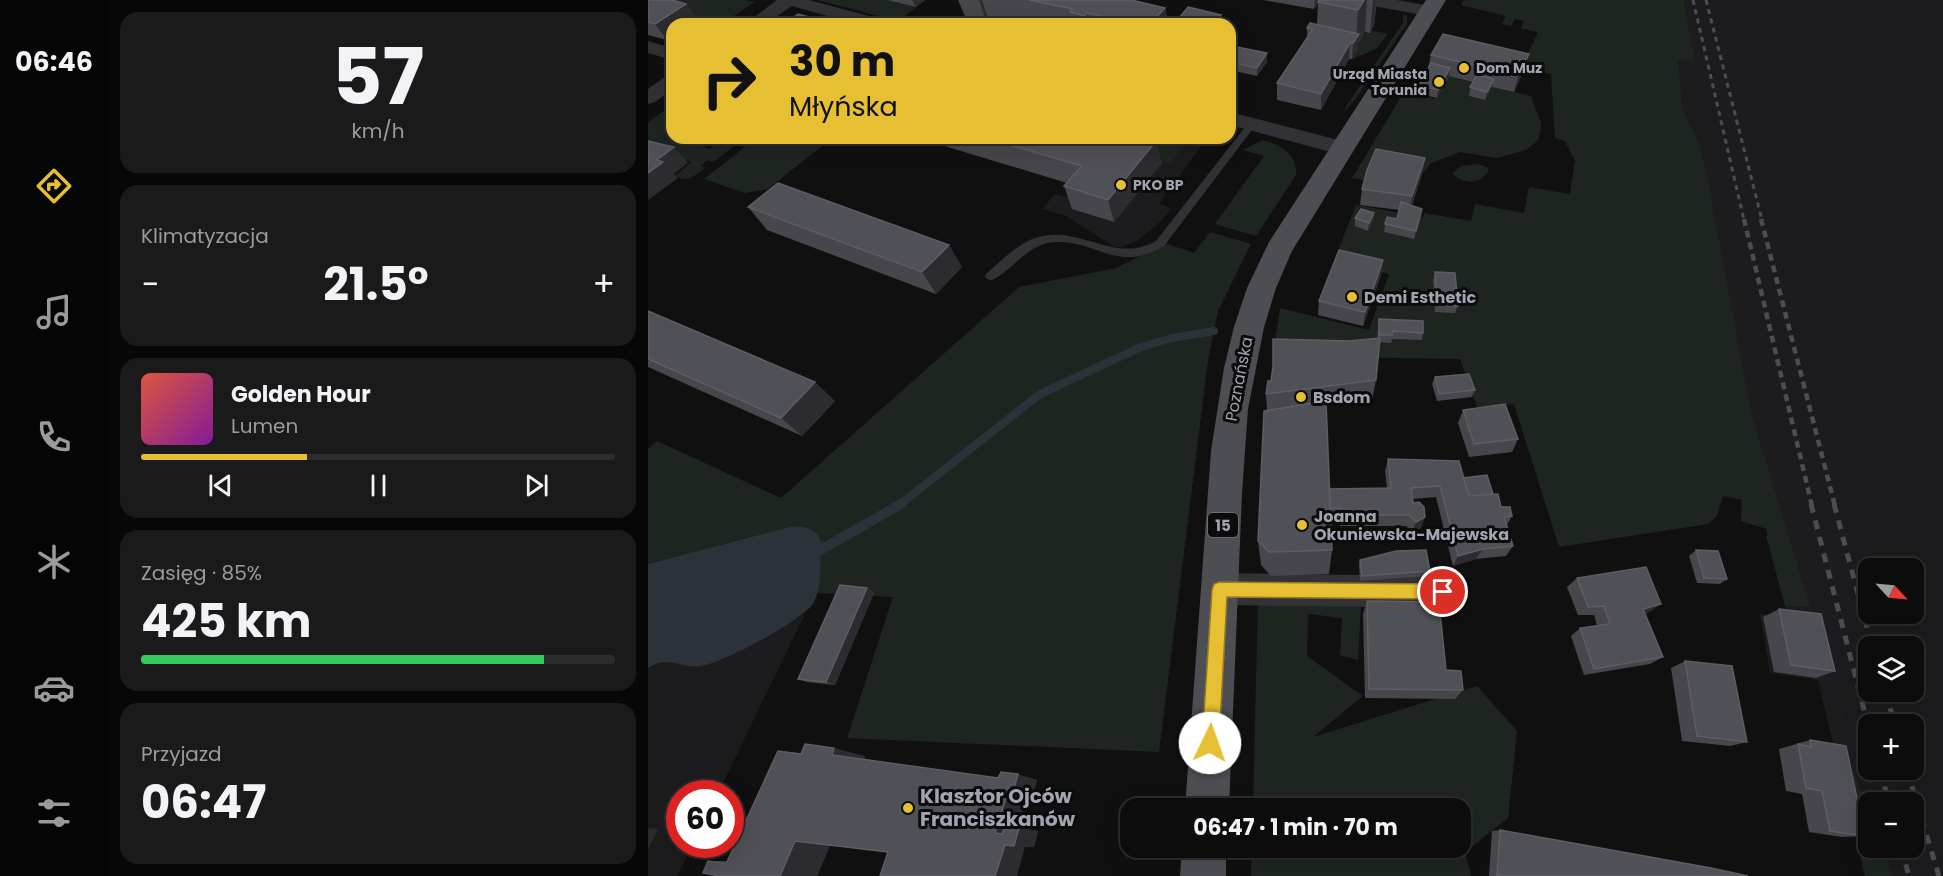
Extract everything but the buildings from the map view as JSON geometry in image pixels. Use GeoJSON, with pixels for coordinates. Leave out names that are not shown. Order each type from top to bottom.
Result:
{"type":"FeatureCollection","features":[{"type":"Feature","properties":{"kind":"main road","name":"Poznańska"},"geometry":{"type":"LineString","coordinates":[[1208,798],[1227,454],[1238,376],[1249,324],[1265,278],[1275,259],[1432,5]]}},
{"type":"Feature","properties":{"kind":"main road"},"geometry":{"type":"LineString","coordinates":[[1203,876],[1204,858]]}},
{"type":"Feature","properties":{"kind":"street"},"geometry":{"type":"LineString","coordinates":[[763,18],[789,0],[855,18]]}},
{"type":"Feature","properties":{"kind":"street"},"geometry":{"type":"LineString","coordinates":[[1367,0],[1432,5]]}},
{"type":"Feature","properties":{"kind":"street"},"geometry":{"type":"LineString","coordinates":[[648,47],[666,52]]}},
{"type":"Feature","properties":{"kind":"street"},"geometry":{"type":"LineString","coordinates":[[648,98],[666,85]]}},
{"type":"Feature","properties":{"kind":"street"},"geometry":{"type":"LineString","coordinates":[[1236,120],[1342,148]]}},
{"type":"Feature","properties":{"kind":"street"},"geometry":{"type":"LineString","coordinates":[[1219,590],[1443,592]]}},
{"type":"Feature","properties":{"kind":"lane"},"geometry":{"type":"LineString","coordinates":[[992,276],[1028,246],[1053,238],[1075,239],[1125,254],[1141,253],[1162,242],[1252,124]]}},
{"type":"Feature","properties":{"kind":"shaded area"},"geometry":{"type":"Polygon","coordinates":[[[648,0],[746,0],[755,2],[731,18],[693,18],[648,5],[648,0]]]}},
{"type":"Feature","properties":{"kind":"shaded area"},"geometry":{"type":"Polygon","coordinates":[[[817,0],[887,0],[916,7],[902,18],[886,18],[817,0]]]}},
{"type":"Feature","properties":{"kind":"shaded area"},"geometry":{"type":"Polygon","coordinates":[[[1464,0],[1684,0],[1695,61],[1678,59],[1683,110],[1698,139],[1708,181],[1751,413],[1810,607],[1785,606],[1767,539],[1767,529],[1741,521],[1742,500],[1723,496],[1717,516],[1708,524],[1559,547],[1514,404],[1477,407],[1460,359],[1273,356],[1280,308],[1369,330],[1389,274],[1334,261],[1356,205],[1423,217],[1424,213],[1471,221],[1475,204],[1524,213],[1529,187],[1570,194],[1575,161],[1565,141],[1555,138],[1551,74],[1522,67],[1538,32],[1521,28],[1524,21],[1515,19],[1511,26],[1502,24],[1506,16],[1461,5],[1464,0]]]}},
{"type":"Feature","properties":{"kind":"shaded area"},"geometry":{"type":"Polygon","coordinates":[[[1684,0],[1943,0],[1943,876],[1865,876],[1861,858],[1924,858],[1924,792],[1858,792],[1858,847],[1818,680],[1770,673],[1760,614],[1788,617],[1767,529],[1741,521],[1744,441],[1698,139],[1683,110],[1678,59],[1695,60],[1684,0]]]}},
{"type":"Feature","properties":{"kind":"shaded area"},"geometry":{"type":"Polygon","coordinates":[[[1403,13],[1407,17],[1407,24],[1345,111],[1403,23],[1403,13]]]}},
{"type":"Feature","properties":{"kind":"shaded area"},"geometry":{"type":"Polygon","coordinates":[[[1371,30],[1388,34],[1376,49],[1352,59],[1362,36],[1371,30]]]}},
{"type":"Feature","properties":{"kind":"shaded area"},"geometry":{"type":"Polygon","coordinates":[[[1449,76],[1475,83],[1469,96],[1485,100],[1492,87],[1531,96],[1541,123],[1539,139],[1526,150],[1497,158],[1460,152],[1431,163],[1422,174],[1367,181],[1352,178],[1402,95],[1407,92],[1435,99],[1449,76]]]}},
{"type":"Feature","properties":{"kind":"shaded area"},"geometry":{"type":"Polygon","coordinates":[[[666,109],[666,144],[696,144],[710,149],[716,144],[736,144],[714,162],[707,160],[701,166],[705,168],[694,176],[684,179],[675,176],[691,162],[672,156],[648,157],[648,122],[666,109]]]}},
{"type":"Feature","properties":{"kind":"shaded area"},"geometry":{"type":"Polygon","coordinates":[[[1262,140],[1275,144],[1291,156],[1296,175],[1256,236],[1215,224],[1264,156],[1243,150],[1262,140]]]}},
{"type":"Feature","properties":{"kind":"shaded area"},"geometry":{"type":"Polygon","coordinates":[[[748,144],[824,144],[768,189],[745,193],[704,179],[748,144]]]}},
{"type":"Feature","properties":{"kind":"shaded area"},"geometry":{"type":"Polygon","coordinates":[[[1055,144],[1186,144],[1171,163],[1163,161],[1161,164],[1120,152],[1055,144]]]}},
{"type":"Feature","properties":{"kind":"shaded area"},"geometry":{"type":"Polygon","coordinates":[[[1113,144],[1203,144],[1159,204],[1171,208],[1161,221],[1137,241],[1121,247],[1113,246],[1066,216],[1043,209],[1054,194],[1066,197],[1113,144]]]}},
{"type":"Feature","properties":{"kind":"shaded area"},"geometry":{"type":"Polygon","coordinates":[[[1477,164],[1489,170],[1477,181],[1462,180],[1452,173],[1462,166],[1477,164]]]}},
{"type":"Feature","properties":{"kind":"shaded area"},"geometry":{"type":"Polygon","coordinates":[[[1210,232],[1251,244],[1218,311],[1208,360],[1159,752],[847,738],[893,597],[817,593],[821,543],[810,532],[799,527],[789,527],[648,564],[648,449],[657,441],[781,498],[1019,287],[1116,268],[1163,245],[1162,242],[1194,253],[1210,232]]]}},
{"type":"Feature","properties":{"kind":"shaded area"},"geometry":{"type":"Polygon","coordinates":[[[789,527],[804,527],[813,531],[821,543],[817,596],[807,610],[762,640],[712,663],[687,666],[663,662],[648,668],[648,564],[789,527]]]}},
{"type":"Feature","properties":{"kind":"shaded area"},"geometry":{"type":"Polygon","coordinates":[[[1258,598],[1361,604],[1358,660],[1340,655],[1342,618],[1308,614],[1307,656],[1363,696],[1313,737],[1477,686],[1517,731],[1508,818],[1471,847],[1471,798],[1253,798],[1258,598]]]}},
{"type":"Feature","properties":{"kind":"shaded area"},"geometry":{"type":"Polygon","coordinates":[[[805,614],[724,780],[666,780],[666,858],[686,858],[677,876],[648,876],[648,668],[669,660],[684,665],[702,666],[777,631],[805,614]]]}},
{"type":"Feature","properties":{"kind":"shaded area"},"geometry":{"type":"Polygon","coordinates":[[[1839,767],[1855,772],[1859,788],[1863,792],[1858,792],[1858,847],[1839,767]]]}},
{"type":"Feature","properties":{"kind":"shaded area"},"geometry":{"type":"Polygon","coordinates":[[[1252,858],[1466,858],[1471,876],[1251,876],[1252,858]]]}},
{"type":"Feature","properties":{"kind":"shaded area"},"geometry":{"type":"Polygon","coordinates":[[[1861,858],[1887,858],[1892,876],[1865,876],[1861,858]]]}},
{"type":"Feature","properties":{"kind":"waterway"},"geometry":{"type":"LineString","coordinates":[[899,505],[1040,394],[1141,347],[1172,338],[1214,331]]}},
{"type":"Feature","properties":{"kind":"waterway"},"geometry":{"type":"LineString","coordinates":[[812,555],[899,505]]}},
{"type":"Feature","properties":{"kind":"railway"},"geometry":{"type":"LineString","coordinates":[[1693,0],[1744,220]]}},
{"type":"Feature","properties":{"kind":"railway"},"geometry":{"type":"LineString","coordinates":[[1706,0],[1762,220]]}},
{"type":"Feature","properties":{"kind":"railway"},"geometry":{"type":"LineString","coordinates":[[1744,219],[1812,506]]}},
{"type":"Feature","properties":{"kind":"railway"},"geometry":{"type":"LineString","coordinates":[[1761,219],[1835,506]]}},
{"type":"Feature","properties":{"kind":"railway"},"geometry":{"type":"LineString","coordinates":[[1811,504],[1865,714]]}},
{"type":"Feature","properties":{"kind":"railway"},"geometry":{"type":"LineString","coordinates":[[1834,504],[1869,636]]}},
{"type":"Feature","properties":{"kind":"railway"},"geometry":{"type":"LineString","coordinates":[[1888,702],[1892,714]]}},
{"type":"Feature","properties":{"kind":"railway"},"geometry":{"type":"LineString","coordinates":[[1883,780],[1886,792]]}},
{"type":"Feature","properties":{"kind":"railway"},"geometry":{"type":"LineString","coordinates":[[1910,780],[1939,876]]}},
{"type":"Feature","properties":{"kind":"railway"},"geometry":{"type":"LineString","coordinates":[[1904,858],[1909,876]]}},
{"type":"Feature","properties":{"kind":"place","name":"Dom Muz"},"geometry":{"type":"Point","coordinates":[1464,68]}},
{"type":"Feature","properties":{"kind":"place","name":"Urząd Miasta Torunia"},"geometry":{"type":"Point","coordinates":[1439,82]}},
{"type":"Feature","properties":{"kind":"place","name":"PKO BP"},"geometry":{"type":"Point","coordinates":[1121,185]}},
{"type":"Feature","properties":{"kind":"place","name":"Demi Esthetic"},"geometry":{"type":"Point","coordinates":[1352,297]}},
{"type":"Feature","properties":{"kind":"place","name":"Bsdom"},"geometry":{"type":"Point","coordinates":[1301,397]}},
{"type":"Feature","properties":{"kind":"place","name":"Joanna Okuniewska-Majewska"},"geometry":{"type":"Point","coordinates":[1302,525]}},
{"type":"Feature","properties":{"kind":"place","name":"Klasztor Ojców Franciszkanów"},"geometry":{"type":"Point","coordinates":[908,808]}},
{"type":"Feature","properties":{"kind":"route"},"geometry":{"type":"LineString","coordinates":[[1210,743],[1219,590],[1443,592]]}}]}
